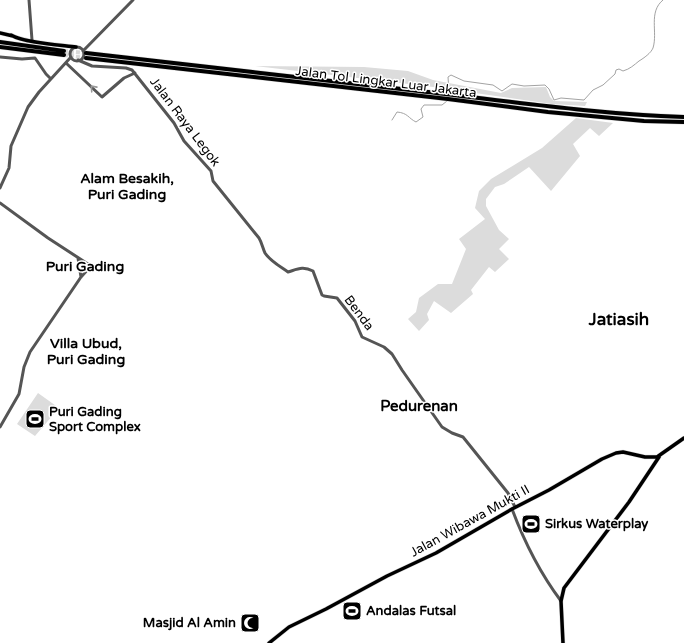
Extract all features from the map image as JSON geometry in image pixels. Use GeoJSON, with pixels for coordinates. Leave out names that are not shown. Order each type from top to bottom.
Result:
{"type":"FeatureCollection","features":[{"type":"Feature","properties":{"kind":"highway"},"geometry":{"type":"LineString","coordinates":[[0,42],[64,53],[0,47]]}},
{"type":"Feature","properties":{"kind":"highway","name":"Jalan Tol Lingkar Luar Jakarta"},"geometry":{"type":"LineString","coordinates":[[81,53],[378,86],[549,107],[644,116],[684,117]]}},
{"type":"Feature","properties":{"kind":"highway","name":"Jalan Tol Lingkar Luar Jakarta"},"geometry":{"type":"LineString","coordinates":[[81,53],[548,112],[684,122]]}},
{"type":"Feature","properties":{"kind":"main road"},"geometry":{"type":"LineString","coordinates":[[0,33],[37,42]]}},
{"type":"Feature","properties":{"kind":"main road"},"geometry":{"type":"LineString","coordinates":[[11,35],[20,39],[67,46],[81,53]]}},
{"type":"Feature","properties":{"kind":"main road"},"geometry":{"type":"LineString","coordinates":[[67,46],[71,50]]}},
{"type":"Feature","properties":{"kind":"main road","name":"Jalan Wibawa Mukti II"},"geometry":{"type":"LineString","coordinates":[[269,643],[289,627],[326,609],[386,576],[436,553],[514,508],[614,454],[627,453],[653,458],[657,457],[684,438]]}},
{"type":"Feature","properties":{"kind":"main road"},"geometry":{"type":"LineString","coordinates":[[563,643],[561,601],[565,585],[629,502],[661,454]]}},
{"type":"Feature","properties":{"kind":"street"},"geometry":{"type":"LineString","coordinates":[[29,0],[32,40]]}},
{"type":"Feature","properties":{"kind":"street"},"geometry":{"type":"LineString","coordinates":[[0,188],[9,168],[11,146],[29,104],[50,78],[72,58],[81,53],[133,0]]}},
{"type":"Feature","properties":{"kind":"street"},"geometry":{"type":"LineString","coordinates":[[72,58],[71,50],[81,53]]}},
{"type":"Feature","properties":{"kind":"street"},"geometry":{"type":"LineString","coordinates":[[66,63],[102,97],[124,78],[135,73],[126,68],[92,66],[84,63],[81,53]]}},
{"type":"Feature","properties":{"kind":"street"},"geometry":{"type":"LineString","coordinates":[[0,57],[22,59],[35,58],[50,78]]}},
{"type":"Feature","properties":{"kind":"street","name":"Jalan Raya Legok"},"geometry":{"type":"LineString","coordinates":[[135,73],[174,123],[184,141],[210,170],[213,181],[216,185]]}},
{"type":"Feature","properties":{"kind":"street","name":"Benda"},"geometry":{"type":"LineString","coordinates":[[216,185],[259,238],[268,256],[288,272],[301,267],[313,271],[322,295],[337,298],[355,321],[362,337],[388,349],[442,427],[463,437],[508,493],[514,508]]}},
{"type":"Feature","properties":{"kind":"street"},"geometry":{"type":"LineString","coordinates":[[0,203],[48,238],[91,266],[81,277],[30,352],[23,371],[20,394],[0,427]]}},
{"type":"Feature","properties":{"kind":"street"},"geometry":{"type":"LineString","coordinates":[[78,258],[81,277]]}},
{"type":"Feature","properties":{"kind":"street"},"geometry":{"type":"LineString","coordinates":[[514,508],[518,523],[545,579],[561,601]]}},
{"type":"Feature","properties":{"kind":"shaded area"},"geometry":{"type":"Polygon","coordinates":[[[255,66],[364,67],[408,71],[433,80],[501,93],[512,88],[546,87],[550,97],[554,101],[587,102],[585,106],[552,104],[426,86],[255,66]]]}},
{"type":"Feature","properties":{"kind":"shaded area"},"geometry":{"type":"Polygon","coordinates":[[[576,118],[613,123],[599,136],[590,128],[573,144],[580,156],[551,191],[529,167],[504,184],[495,187],[486,199],[486,206],[499,230],[509,239],[499,249],[509,259],[495,272],[489,267],[471,290],[473,294],[451,313],[434,301],[427,314],[429,320],[419,331],[408,319],[416,312],[419,298],[438,284],[452,284],[466,249],[459,239],[485,219],[475,208],[479,191],[491,179],[542,148],[576,118]]]}},
{"type":"Feature","properties":{"kind":"shaded area","name":"Puri Gading Sport Complex"},"geometry":{"type":"Polygon","coordinates":[[[38,393],[59,408],[35,436],[17,424],[38,393]]]}},
{"type":"Feature","properties":{"kind":"waterway"},"geometry":{"type":"LineString","coordinates":[[449,91],[448,77],[451,75],[464,81],[493,85],[502,91],[512,84],[524,86],[545,85],[549,89],[554,100],[561,98],[584,100],[593,90],[603,85],[615,74],[616,70],[619,69],[623,71],[632,67],[651,52],[655,35],[654,22],[656,10],[658,5],[663,0]]}},
{"type":"Feature","properties":{"kind":"waterway"},"geometry":{"type":"LineString","coordinates":[[392,120],[397,112],[406,115],[416,122],[423,117],[421,109],[424,105],[442,105],[447,101]]}},
{"type":"Feature","properties":{"kind":"tunnel"},"geometry":{"type":"LineString","coordinates":[[64,51],[86,53]]}},
{"type":"Feature","properties":{"kind":"tunnel"},"geometry":{"type":"LineString","coordinates":[[64,55],[86,58]]}},
{"type":"Feature","properties":{"kind":"place","name":"Puri Gading Sport Complex"},"geometry":{"type":"Point","coordinates":[35,419]}},
{"type":"Feature","properties":{"kind":"place","name":"Sirkus Waterplay"},"geometry":{"type":"Point","coordinates":[531,524]}},
{"type":"Feature","properties":{"kind":"place","name":"Andalas Futsal"},"geometry":{"type":"Point","coordinates":[352,611]}},
{"type":"Feature","properties":{"kind":"place","name":"Masjid Al Amin"},"geometry":{"type":"Point","coordinates":[250,623]}},
{"type":"Feature","properties":{"kind":"district","name":"Alam Besakih, Puri Gading"},"geometry":{"type":"Point","coordinates":[127,186]}},
{"type":"Feature","properties":{"kind":"district","name":"Puri Gading"},"geometry":{"type":"Point","coordinates":[85,266]}},
{"type":"Feature","properties":{"kind":"district","name":"Jatiasih"},"geometry":{"type":"Point","coordinates":[619,319]}},
{"type":"Feature","properties":{"kind":"district","name":"Villa Ubud, Puri Gading"},"geometry":{"type":"Point","coordinates":[86,352]}},
{"type":"Feature","properties":{"kind":"district","name":"Pedurenan"},"geometry":{"type":"Point","coordinates":[419,406]}}]}
